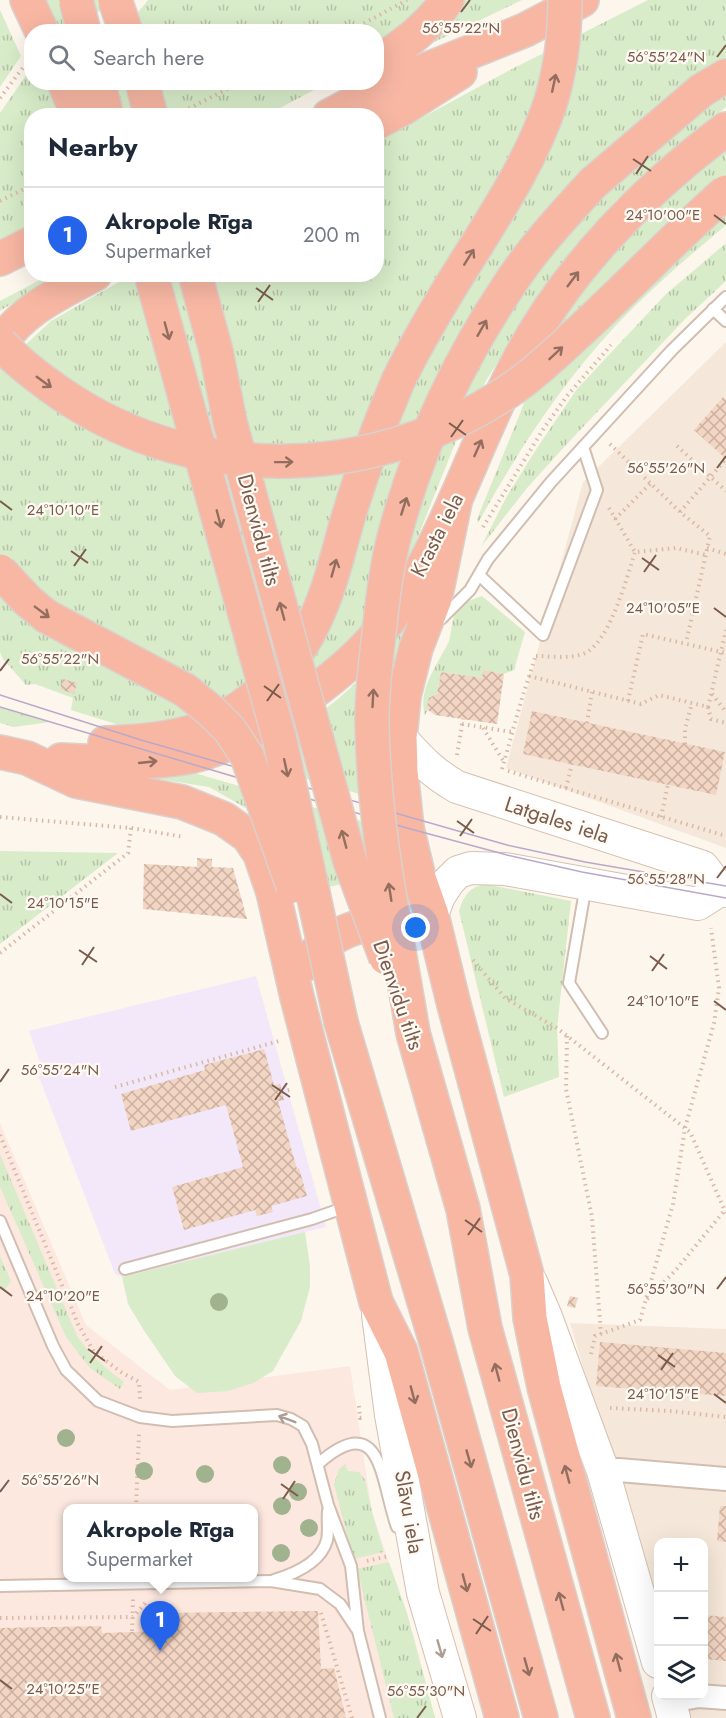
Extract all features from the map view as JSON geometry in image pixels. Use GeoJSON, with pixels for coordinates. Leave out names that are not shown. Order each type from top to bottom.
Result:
{"type":"FeatureCollection","features":[{"type":"Feature","properties":{"kind":"highway"},"geometry":{"type":"LineString","coordinates":[[27,0],[38,24]]}},
{"type":"Feature","properties":{"kind":"highway"},"geometry":{"type":"LineString","coordinates":[[76,0],[82,24]]}},
{"type":"Feature","properties":{"kind":"highway"},"geometry":{"type":"LineString","coordinates":[[116,0],[124,24]]}},
{"type":"Feature","properties":{"kind":"highway"},"geometry":{"type":"LineString","coordinates":[[131,0],[135,24]]}},
{"type":"Feature","properties":{"kind":"highway"},"geometry":{"type":"LineString","coordinates":[[384,58],[408,42],[438,14],[447,0]]}},
{"type":"Feature","properties":{"kind":"highway"},"geometry":{"type":"LineString","coordinates":[[7,753],[73,744],[119,743],[178,735],[211,725],[248,703],[280,674],[298,650],[316,620],[329,586],[370,448],[398,381],[420,338],[516,179],[534,142],[550,103],[560,55],[565,0]]}},
{"type":"Feature","properties":{"kind":"highway"},"geometry":{"type":"LineString","coordinates":[[384,119],[402,110],[525,30],[582,0]]}},
{"type":"Feature","properties":{"kind":"highway"},"geometry":{"type":"LineString","coordinates":[[384,87],[525,30]]}},
{"type":"Feature","properties":{"kind":"highway"},"geometry":{"type":"LineString","coordinates":[[413,1033],[383,852],[372,719],[380,625],[396,531],[426,443],[445,397],[509,284],[533,252],[593,183],[702,90],[726,76]]}},
{"type":"Feature","properties":{"kind":"highway"},"geometry":{"type":"LineString","coordinates":[[67,90],[75,108]]}},
{"type":"Feature","properties":{"kind":"highway"},"geometry":{"type":"LineString","coordinates":[[100,90],[106,108]]}},
{"type":"Feature","properties":{"kind":"highway"},"geometry":{"type":"LineString","coordinates":[[317,108],[340,90]]}},
{"type":"Feature","properties":{"kind":"highway"},"geometry":{"type":"LineString","coordinates":[[344,108],[378,90]]}},
{"type":"Feature","properties":{"kind":"highway","name":"Krasta iela"},"geometry":{"type":"LineString","coordinates":[[7,753],[131,764],[195,755],[231,744],[313,694],[365,648],[392,616],[424,565],[518,361],[576,274],[622,219],[653,189],[689,156],[726,129]]}},
{"type":"Feature","properties":{"kind":"highway"},"geometry":{"type":"LineString","coordinates":[[81,282],[5,334],[40,379],[80,406],[116,425],[172,447],[220,457],[264,462],[333,459],[399,444],[431,433],[479,409],[517,386],[545,363],[726,192]]}},
{"type":"Feature","properties":{"kind":"highway"},"geometry":{"type":"LineString","coordinates":[[0,260],[24,247]]}},
{"type":"Feature","properties":{"kind":"highway"},"geometry":{"type":"LineString","coordinates":[[0,279],[24,268]]}},
{"type":"Feature","properties":{"kind":"highway","name":"Dienvidu tilts"},"geometry":{"type":"LineString","coordinates":[[153,282],[280,741],[341,1022],[436,1342],[541,1718]]}},
{"type":"Feature","properties":{"kind":"highway","name":"Dienvidu tilts"},"geometry":{"type":"LineString","coordinates":[[197,282],[216,351],[230,422],[350,861],[413,1033],[463,1209],[485,1328],[593,1718]]}},
{"type":"Feature","properties":{"kind":"highway"},"geometry":{"type":"LineString","coordinates":[[455,502],[435,599],[416,648],[404,696],[400,737],[401,772],[408,828],[424,896],[432,915],[527,1275],[531,1318],[554,1425],[634,1718]]}},
{"type":"Feature","properties":{"kind":"highway"},"geometry":{"type":"LineString","coordinates":[[0,571],[21,594],[46,615],[185,690],[230,730],[247,756],[341,1022]]}},
{"type":"Feature","properties":{"kind":"highway"},"geometry":{"type":"LineString","coordinates":[[7,753],[76,780],[182,802],[224,819],[248,836],[260,854],[273,892],[297,997],[376,1302],[401,1352],[502,1718]]}},
{"type":"Feature","properties":{"kind":"highway"},"geometry":{"type":"LineString","coordinates":[[297,997],[305,966],[330,939],[358,926],[386,923],[415,932],[432,949],[454,1005]]}},
{"type":"Feature","properties":{"kind":"street","name":"Latgales iela"},"geometry":{"type":"LineString","coordinates":[[400,737],[437,776],[457,787],[702,867],[723,891],[698,904],[505,869],[471,868],[458,872],[449,881],[439,896],[432,915]]}},
{"type":"Feature","properties":{"kind":"street"},"geometry":{"type":"LineString","coordinates":[[527,1275],[546,1317],[603,1471],[654,1648]]}},
{"type":"Feature","properties":{"kind":"street","name":"Slāvu iela"},"geometry":{"type":"LineString","coordinates":[[376,1302],[392,1415],[423,1593],[460,1718]]}},
{"type":"Feature","properties":{"kind":"street"},"geometry":{"type":"LineString","coordinates":[[603,1471],[619,1470],[726,1479]]}},
{"type":"Feature","properties":{"kind":"street"},"geometry":{"type":"LineString","coordinates":[[671,1705],[699,1696],[726,1698]]}},
{"type":"Feature","properties":{"kind":"lane"},"geometry":{"type":"LineString","coordinates":[[416,648],[451,607],[470,590],[488,559],[596,431],[672,350],[726,297]]}},
{"type":"Feature","properties":{"kind":"lane"},"geometry":{"type":"LineString","coordinates":[[713,309],[726,321]]}},
{"type":"Feature","properties":{"kind":"lane"},"geometry":{"type":"LineString","coordinates":[[479,575],[543,635],[597,490],[583,447]]}},
{"type":"Feature","properties":{"kind":"lane"},"geometry":{"type":"LineString","coordinates":[[586,885],[569,983],[603,1033]]}},
{"type":"Feature","properties":{"kind":"lane"},"geometry":{"type":"LineString","coordinates":[[126,1269],[312,1219],[352,1205]]}},
{"type":"Feature","properties":{"kind":"lane"},"geometry":{"type":"LineString","coordinates":[[0,1221],[53,1346],[66,1370],[98,1401],[140,1417],[172,1421],[277,1415],[303,1426],[318,1464],[328,1505],[351,1566],[358,1631],[380,1718]]}},
{"type":"Feature","properties":{"kind":"lane"},"geometry":{"type":"LineString","coordinates":[[318,1464],[344,1445],[358,1443],[372,1449],[381,1466],[393,1516],[423,1593]]}},
{"type":"Feature","properties":{"kind":"lane"},"geometry":{"type":"LineString","coordinates":[[271,1581],[295,1574],[313,1562],[327,1542],[328,1505]]}},
{"type":"Feature","properties":{"kind":"lane"},"geometry":{"type":"LineString","coordinates":[[258,1581],[271,1581],[320,1589],[340,1604],[358,1631]]}},
{"type":"Feature","properties":{"kind":"lane"},"geometry":{"type":"LineString","coordinates":[[0,1586],[225,1582]]}},
{"type":"Feature","properties":{"kind":"path"},"geometry":{"type":"LineString","coordinates":[[363,24],[407,0]]}},
{"type":"Feature","properties":{"kind":"path"},"geometry":{"type":"LineString","coordinates":[[0,98],[24,66]]}},
{"type":"Feature","properties":{"kind":"path"},"geometry":{"type":"LineString","coordinates":[[190,108],[225,90]]}},
{"type":"Feature","properties":{"kind":"path"},"geometry":{"type":"LineString","coordinates":[[0,201],[24,189]]}},
{"type":"Feature","properties":{"kind":"path"},"geometry":{"type":"LineString","coordinates":[[483,527],[544,428],[567,396],[612,344]]}},
{"type":"Feature","properties":{"kind":"path"},"geometry":{"type":"LineString","coordinates":[[596,431],[680,512],[710,536],[686,643]]}},
{"type":"Feature","properties":{"kind":"path"},"geometry":{"type":"LineString","coordinates":[[677,446],[726,490]]}},
{"type":"Feature","properties":{"kind":"path"},"geometry":{"type":"LineString","coordinates":[[680,512],[726,459]]}},
{"type":"Feature","properties":{"kind":"path"},"geometry":{"type":"LineString","coordinates":[[615,519],[651,483]]}},
{"type":"Feature","properties":{"kind":"path"},"geometry":{"type":"LineString","coordinates":[[536,656],[569,657],[592,649],[607,629],[620,599],[635,552],[597,490]]}},
{"type":"Feature","properties":{"kind":"path"},"geometry":{"type":"LineString","coordinates":[[635,552],[676,548],[705,555]]}},
{"type":"Feature","properties":{"kind":"path"},"geometry":{"type":"LineString","coordinates":[[707,548],[726,554]]}},
{"type":"Feature","properties":{"kind":"path"},"geometry":{"type":"LineString","coordinates":[[726,630],[724,652],[708,707],[711,719],[726,723]]}},
{"type":"Feature","properties":{"kind":"path"},"geometry":{"type":"LineString","coordinates":[[628,701],[643,634],[724,652]]}},
{"type":"Feature","properties":{"kind":"path"},"geometry":{"type":"LineString","coordinates":[[502,770],[543,635]]}},
{"type":"Feature","properties":{"kind":"path"},"geometry":{"type":"LineString","coordinates":[[529,676],[641,704],[659,695],[708,707]]}},
{"type":"Feature","properties":{"kind":"path"},"geometry":{"type":"LineString","coordinates":[[587,723],[592,692]]}},
{"type":"Feature","properties":{"kind":"path"},"geometry":{"type":"LineString","coordinates":[[712,693],[726,712]]}},
{"type":"Feature","properties":{"kind":"path"},"geometry":{"type":"LineString","coordinates":[[685,744],[685,729],[692,703]]}},
{"type":"Feature","properties":{"kind":"path"},"geometry":{"type":"LineString","coordinates":[[456,761],[462,722],[512,732]]}},
{"type":"Feature","properties":{"kind":"path"},"geometry":{"type":"LineString","coordinates":[[483,727],[504,762]]}},
{"type":"Feature","properties":{"kind":"path"},"geometry":{"type":"LineString","coordinates":[[566,788],[572,764]]}},
{"type":"Feature","properties":{"kind":"path"},"geometry":{"type":"LineString","coordinates":[[494,767],[726,836]]}},
{"type":"Feature","properties":{"kind":"path"},"geometry":{"type":"LineString","coordinates":[[661,817],[668,784]]}},
{"type":"Feature","properties":{"kind":"path"},"geometry":{"type":"LineString","coordinates":[[0,817],[130,828],[188,838]]}},
{"type":"Feature","properties":{"kind":"path"},"geometry":{"type":"LineString","coordinates":[[0,953],[128,853],[130,828]]}},
{"type":"Feature","properties":{"kind":"path"},"geometry":{"type":"LineString","coordinates":[[590,1359],[595,1336],[640,1320],[673,1204],[685,1128],[714,1023],[719,988],[710,921]]}},
{"type":"Feature","properties":{"kind":"path"},"geometry":{"type":"LineString","coordinates":[[468,954],[505,998],[567,1036],[690,1132],[726,1210],[675,1271],[646,1299]]}},
{"type":"Feature","properties":{"kind":"path"},"geometry":{"type":"LineString","coordinates":[[567,1036],[566,1089],[592,1217],[601,1334]]}},
{"type":"Feature","properties":{"kind":"path"},"geometry":{"type":"LineString","coordinates":[[115,1087],[283,1040]]}},
{"type":"Feature","properties":{"kind":"path"},"geometry":{"type":"LineString","coordinates":[[0,1135],[78,1324],[94,1352],[139,1382],[136,1504]]}},
{"type":"Feature","properties":{"kind":"path"},"geometry":{"type":"LineString","coordinates":[[606,1408],[726,1417]]}},
{"type":"Feature","properties":{"kind":"path"},"geometry":{"type":"LineString","coordinates":[[132,1631],[134,1584]]}},
{"type":"Feature","properties":{"kind":"path"},"geometry":{"type":"LineString","coordinates":[[0,1618],[133,1617]]}},
{"type":"Feature","properties":{"kind":"path"},"geometry":{"type":"LineString","coordinates":[[348,1702],[352,1718]]}},
{"type":"Feature","properties":{"kind":"shaded area"},"geometry":{"type":"Polygon","coordinates":[[[726,342],[726,848],[506,768],[583,482],[726,342]]]}},
{"type":"Feature","properties":{"kind":"shaded area"},"geometry":{"type":"Polygon","coordinates":[[[256,976],[326,1227],[122,1277],[115,1274],[39,1077],[42,1068],[29,1031],[256,976]]]}},
{"type":"Feature","properties":{"kind":"shaded area"},"geometry":{"type":"Polygon","coordinates":[[[0,1123],[86,1325],[170,1390],[350,1366],[372,1512],[415,1641],[435,1718],[0,1718],[0,1123]]]}},
{"type":"Feature","properties":{"kind":"shaded area"},"geometry":{"type":"Polygon","coordinates":[[[570,1323],[726,1329],[726,1718],[688,1718],[683,1700],[708,1700],[708,1538],[654,1538],[654,1605],[570,1323]]]}},
{"type":"Feature","properties":{"kind":"green space"},"geometry":{"type":"Polygon","coordinates":[[[40,0],[120,0],[76,24],[51,24],[40,0]]]}},
{"type":"Feature","properties":{"kind":"green space"},"geometry":{"type":"Polygon","coordinates":[[[148,0],[429,0],[384,43],[384,24],[120,24],[135,16],[148,0]]]}},
{"type":"Feature","properties":{"kind":"green space"},"geometry":{"type":"Polygon","coordinates":[[[463,0],[522,0],[426,46],[458,9],[463,0]]]}},
{"type":"Feature","properties":{"kind":"green space"},"geometry":{"type":"Polygon","coordinates":[[[648,0],[726,0],[726,57],[680,86],[582,172],[697,113],[726,94],[726,107],[614,202],[545,287],[487,379],[462,426],[415,544],[393,590],[373,619],[334,654],[282,694],[383,374],[340,486],[309,600],[286,645],[240,701],[135,730],[71,710],[73,698],[35,684],[26,685],[3,659],[0,652],[0,351],[23,347],[51,321],[119,282],[384,282],[384,138],[512,69],[648,0]]]}},
{"type":"Feature","properties":{"kind":"green space"},"geometry":{"type":"Polygon","coordinates":[[[0,10],[21,56],[0,87],[0,10]]]}},
{"type":"Feature","properties":{"kind":"green space"},"geometry":{"type":"Polygon","coordinates":[[[24,78],[24,90],[53,90],[62,108],[24,108],[24,235],[0,250],[0,113],[24,78]]]}},
{"type":"Feature","properties":{"kind":"green space"},"geometry":{"type":"Polygon","coordinates":[[[78,90],[314,90],[280,108],[83,108],[78,90]]]}},
{"type":"Feature","properties":{"kind":"green space"},"geometry":{"type":"Polygon","coordinates":[[[726,147],[726,225],[634,307],[584,362],[554,400],[527,440],[478,523],[477,519],[521,411],[539,358],[569,308],[648,214],[726,147]]]}},
{"type":"Feature","properties":{"kind":"green space"},"geometry":{"type":"Polygon","coordinates":[[[726,243],[726,281],[685,319],[566,445],[527,488],[481,547],[507,496],[577,389],[665,295],[726,243]]]}},
{"type":"Feature","properties":{"kind":"green space"},"geometry":{"type":"Polygon","coordinates":[[[36,282],[47,282],[0,311],[0,301],[36,282]]]}},
{"type":"Feature","properties":{"kind":"green space"},"geometry":{"type":"Polygon","coordinates":[[[482,596],[525,632],[514,670],[504,674],[483,670],[482,678],[441,672],[437,694],[429,699],[425,715],[423,705],[426,686],[449,641],[455,613],[463,604],[482,596]]]}},
{"type":"Feature","properties":{"kind":"green space"},"geometry":{"type":"Polygon","coordinates":[[[420,606],[391,803],[233,758],[301,725],[338,699],[392,643],[420,606]]]}},
{"type":"Feature","properties":{"kind":"green space"},"geometry":{"type":"Polygon","coordinates":[[[0,707],[50,722],[14,727],[0,723],[0,707]]]}},
{"type":"Feature","properties":{"kind":"green space"},"geometry":{"type":"Polygon","coordinates":[[[180,769],[396,831],[402,870],[282,898],[251,811],[209,787],[139,776],[180,769]]]}},
{"type":"Feature","properties":{"kind":"green space"},"geometry":{"type":"Polygon","coordinates":[[[0,851],[118,853],[0,944],[0,851]]]}},
{"type":"Feature","properties":{"kind":"green space"},"geometry":{"type":"Polygon","coordinates":[[[485,884],[571,901],[557,1028],[559,1077],[504,1097],[459,911],[468,893],[485,884]]]}},
{"type":"Feature","properties":{"kind":"green space"},"geometry":{"type":"Polygon","coordinates":[[[0,1154],[77,1336],[98,1361],[124,1382],[120,1389],[89,1367],[66,1337],[0,1187],[0,1154]]]}},
{"type":"Feature","properties":{"kind":"green space"},"geometry":{"type":"Polygon","coordinates":[[[305,1232],[310,1266],[310,1287],[301,1321],[273,1371],[253,1383],[228,1391],[197,1393],[175,1376],[128,1304],[122,1277],[305,1232]]]}},
{"type":"Feature","properties":{"kind":"green space"},"geometry":{"type":"Polygon","coordinates":[[[0,1256],[11,1281],[5,1290],[0,1290],[0,1256]]]}},
{"type":"Feature","properties":{"kind":"green space"},"geometry":{"type":"Polygon","coordinates":[[[345,1464],[348,1471],[359,1472],[365,1480],[384,1552],[353,1559],[334,1484],[339,1469],[345,1464]]]}},
{"type":"Feature","properties":{"kind":"green space"},"geometry":{"type":"Polygon","coordinates":[[[389,1562],[407,1613],[435,1718],[394,1718],[357,1569],[389,1562]]]}},
{"type":"Feature","properties":{"kind":"building"},"geometry":{"type":"Polygon","coordinates":[[[723,397],[726,400],[726,459],[694,430],[723,397]]]}},
{"type":"Feature","properties":{"kind":"building"},"geometry":{"type":"Polygon","coordinates":[[[483,670],[504,674],[497,724],[435,715],[428,710],[429,698],[437,694],[441,672],[482,678],[483,670]]]}},
{"type":"Feature","properties":{"kind":"building"},"geometry":{"type":"Polygon","coordinates":[[[63,679],[77,683],[74,694],[60,689],[63,679]]]}},
{"type":"Feature","properties":{"kind":"building"},"geometry":{"type":"Polygon","coordinates":[[[532,711],[725,752],[716,795],[523,754],[532,711]]]}},
{"type":"Feature","properties":{"kind":"building"},"geometry":{"type":"Polygon","coordinates":[[[197,858],[212,859],[212,867],[233,868],[247,919],[143,909],[144,864],[197,867],[197,858]]]}},
{"type":"Feature","properties":{"kind":"building"},"geometry":{"type":"Polygon","coordinates":[[[264,1049],[274,1085],[280,1084],[284,1100],[278,1101],[307,1196],[271,1206],[273,1212],[257,1216],[255,1210],[184,1230],[172,1187],[243,1167],[226,1105],[131,1131],[121,1094],[205,1070],[204,1065],[264,1049]]]}},
{"type":"Feature","properties":{"kind":"building"},"geometry":{"type":"Polygon","coordinates":[[[570,1296],[578,1298],[575,1308],[567,1306],[570,1296]]]}},
{"type":"Feature","properties":{"kind":"building"},"geometry":{"type":"Polygon","coordinates":[[[600,1342],[726,1353],[726,1396],[596,1386],[600,1342]]]}},
{"type":"Feature","properties":{"kind":"building"},"geometry":{"type":"Polygon","coordinates":[[[720,1506],[726,1506],[726,1542],[717,1541],[720,1506]]]}},
{"type":"Feature","properties":{"kind":"building"},"geometry":{"type":"Polygon","coordinates":[[[318,1611],[321,1669],[334,1668],[346,1718],[0,1718],[0,1628],[101,1626],[102,1633],[160,1631],[162,1613],[318,1611]]]}},
{"type":"Feature","properties":{"kind":"building"},"geometry":{"type":"Polygon","coordinates":[[[708,1615],[726,1617],[726,1661],[708,1659],[708,1615]]]}},
{"type":"Feature","properties":{"kind":"tram line"},"geometry":{"type":"LineString","coordinates":[[0,695],[141,740],[507,845],[585,862],[726,886]]}},
{"type":"Feature","properties":{"kind":"tram line"},"geometry":{"type":"LineString","coordinates":[[0,707],[407,828],[507,855],[582,872],[726,898]]}},
{"type":"Feature","properties":{"kind":"place","name":"Akropole Rīga"},"geometry":{"type":"Point","coordinates":[160,1651]}}]}
